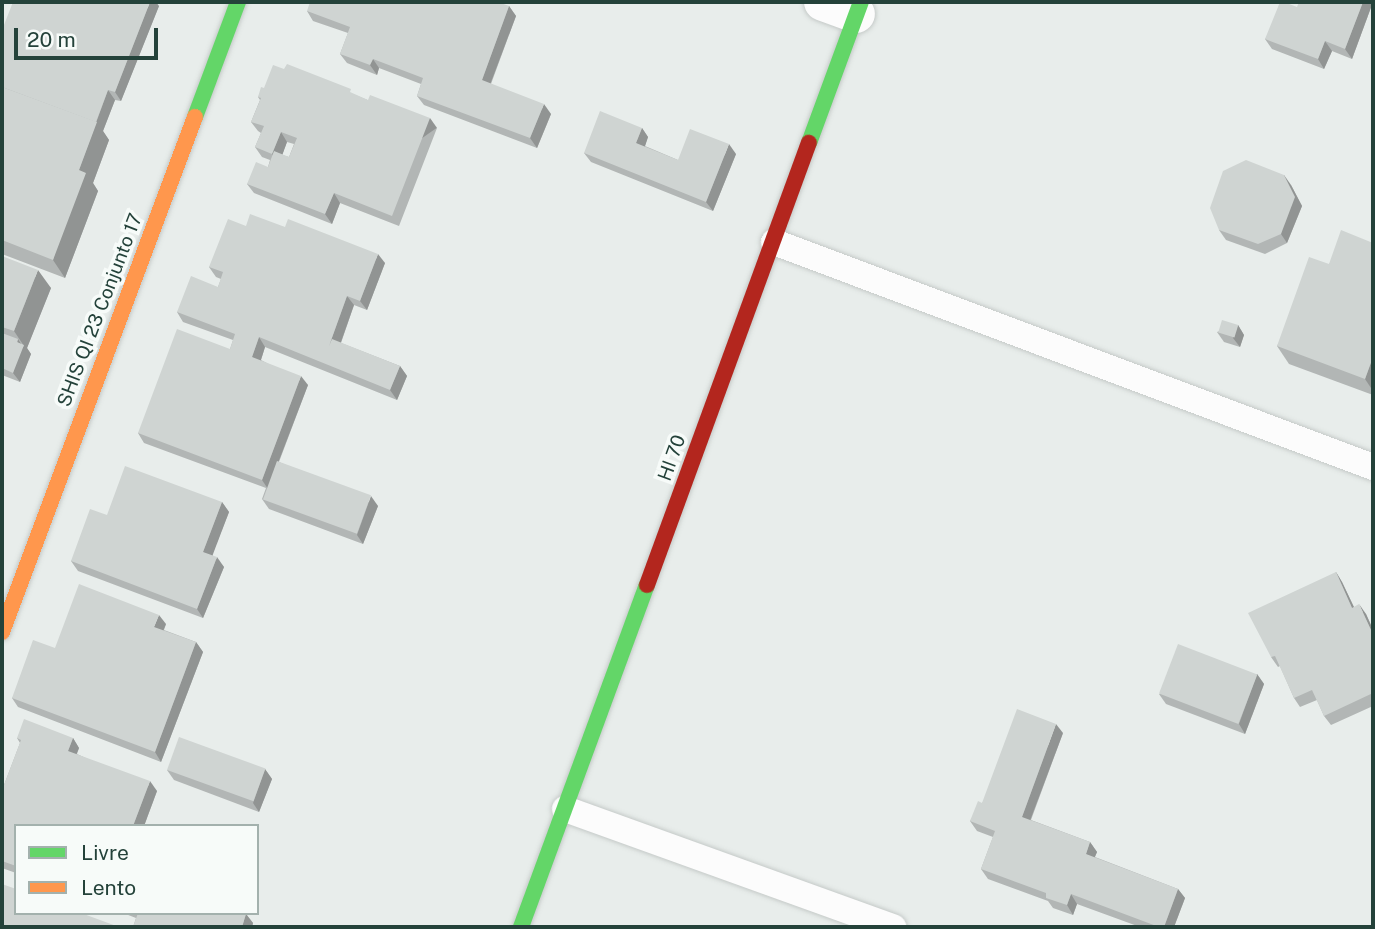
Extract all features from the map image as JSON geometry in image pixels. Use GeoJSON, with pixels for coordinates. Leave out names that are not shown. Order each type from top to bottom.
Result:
{"type":"FeatureCollection","features":[{"type":"Feature","properties":{"kind":"street","name":"SHIS QI 23 Conjunto 17"},"geometry":{"type":"LineString","coordinates":[[2,632],[238,2]]}},
{"type":"Feature","properties":{"kind":"street","name":"HI 70"},"geometry":{"type":"LineString","coordinates":[[521,927],[774,242],[846,6]]}},
{"type":"Feature","properties":{"kind":"lane"},"geometry":{"type":"LineString","coordinates":[[774,242],[1373,467]]}},
{"type":"Feature","properties":{"kind":"lane"},"geometry":{"type":"LineString","coordinates":[[565,809],[893,927]]}},
{"type":"Feature","properties":{"kind":"building"},"geometry":{"type":"Polygon","coordinates":[[[13,2],[150,2],[115,92],[108,90],[96,122],[2,87],[2,30],[13,2]]]}},
{"type":"Feature","properties":{"kind":"building"},"geometry":{"type":"Polygon","coordinates":[[[310,2],[498,2],[509,6],[482,80],[544,104],[530,138],[417,96],[423,78],[373,59],[370,65],[340,54],[350,27],[307,11],[310,2]]]}},
{"type":"Feature","properties":{"kind":"building"},"geometry":{"type":"Polygon","coordinates":[[[1280,2],[1297,7],[1299,2],[1363,2],[1345,49],[1325,41],[1318,59],[1265,39],[1280,2]]]}},
{"type":"Feature","properties":{"kind":"building"},"geometry":{"type":"Polygon","coordinates":[[[287,64],[351,89],[350,92],[368,100],[370,95],[430,118],[392,216],[334,193],[325,214],[247,184],[256,162],[268,167],[274,151],[289,157],[297,138],[281,132],[272,154],[255,147],[264,126],[251,122],[261,98],[258,97],[261,87],[264,88],[273,65],[284,69],[287,64]]]}},
{"type":"Feature","properties":{"kind":"building"},"geometry":{"type":"Polygon","coordinates":[[[2,87],[97,122],[79,170],[86,173],[53,260],[2,240],[2,87]]]}},
{"type":"Feature","properties":{"kind":"building"},"geometry":{"type":"Polygon","coordinates":[[[600,111],[642,128],[636,143],[678,160],[690,129],[729,144],[706,202],[584,153],[600,111]]]}},
{"type":"Feature","properties":{"kind":"building"},"geometry":{"type":"Polygon","coordinates":[[[1246,160],[1284,175],[1295,197],[1281,234],[1258,244],[1219,230],[1210,208],[1223,171],[1246,160]]]}},
{"type":"Feature","properties":{"kind":"building"},"geometry":{"type":"Polygon","coordinates":[[[250,214],[285,227],[288,219],[378,254],[360,301],[347,296],[329,346],[332,339],[400,366],[390,390],[259,337],[252,357],[301,376],[262,480],[138,433],[177,329],[230,349],[235,334],[177,312],[191,276],[218,287],[223,272],[209,267],[228,219],[246,226],[250,214]]]}},
{"type":"Feature","properties":{"kind":"building"},"geometry":{"type":"Polygon","coordinates":[[[1341,230],[1373,243],[1373,357],[1365,379],[1277,346],[1309,257],[1329,264],[1341,230]]]}},
{"type":"Feature","properties":{"kind":"building"},"geometry":{"type":"Polygon","coordinates":[[[2,256],[38,270],[14,331],[2,327],[2,256]]]}},
{"type":"Feature","properties":{"kind":"building"},"geometry":{"type":"Polygon","coordinates":[[[1222,320],[1238,325],[1234,337],[1218,332],[1222,320]]]}},
{"type":"Feature","properties":{"kind":"building"},"geometry":{"type":"Polygon","coordinates":[[[2,333],[18,339],[17,342],[24,345],[13,373],[2,368],[2,333]]]}},
{"type":"Feature","properties":{"kind":"building"},"geometry":{"type":"Polygon","coordinates":[[[277,461],[371,495],[357,534],[263,500],[277,461]]]}},
{"type":"Feature","properties":{"kind":"building"},"geometry":{"type":"Polygon","coordinates":[[[125,466],[222,502],[203,552],[217,557],[197,609],[71,561],[90,509],[107,515],[125,466]]]}},
{"type":"Feature","properties":{"kind":"building"},"geometry":{"type":"Polygon","coordinates":[[[1336,572],[1352,608],[1359,604],[1371,630],[1373,629],[1373,693],[1324,716],[1312,690],[1294,698],[1275,656],[1271,657],[1248,613],[1336,572]]]}},
{"type":"Feature","properties":{"kind":"building"},"geometry":{"type":"Polygon","coordinates":[[[79,584],[159,615],[154,627],[196,642],[155,752],[12,698],[33,640],[55,648],[79,584]]]}},
{"type":"Feature","properties":{"kind":"building"},"geometry":{"type":"Polygon","coordinates":[[[1178,644],[1257,674],[1238,724],[1159,693],[1178,644]]]}},
{"type":"Feature","properties":{"kind":"building"},"geometry":{"type":"Polygon","coordinates":[[[1017,709],[1056,724],[1022,817],[1090,842],[1086,854],[1178,889],[1164,927],[1071,894],[1067,905],[1046,898],[1046,893],[981,869],[995,831],[970,821],[978,801],[982,803],[1017,709]]]}},
{"type":"Feature","properties":{"kind":"building"},"geometry":{"type":"Polygon","coordinates":[[[24,719],[73,738],[68,751],[150,781],[134,824],[14,824],[14,865],[2,861],[2,784],[4,785],[21,740],[17,738],[24,719]]]}},
{"type":"Feature","properties":{"kind":"building"},"geometry":{"type":"Polygon","coordinates":[[[179,737],[265,768],[253,801],[167,770],[179,737]]]}},
{"type":"Feature","properties":{"kind":"building"},"geometry":{"type":"Polygon","coordinates":[[[2,884],[14,888],[14,915],[86,915],[119,927],[2,927],[2,884]]]}},
{"type":"Feature","properties":{"kind":"building"},"geometry":{"type":"Polygon","coordinates":[[[137,915],[246,915],[242,927],[133,927],[137,915]]]}},
{"type":"Feature","properties":{"kind":"traffic: fast"},"geometry":{"type":"LineString","coordinates":[[195,117],[238,2]]}},
{"type":"Feature","properties":{"kind":"traffic: fast"},"geometry":{"type":"LineString","coordinates":[[809,143],[861,2]]}},
{"type":"Feature","properties":{"kind":"traffic: fast"},"geometry":{"type":"LineString","coordinates":[[521,927],[647,585]]}},
{"type":"Feature","properties":{"kind":"traffic: slow"},"geometry":{"type":"LineString","coordinates":[[2,632],[195,117]]}},
{"type":"Feature","properties":{"kind":"traffic: jam"},"geometry":{"type":"LineString","coordinates":[[647,585],[809,143]]}}]}
